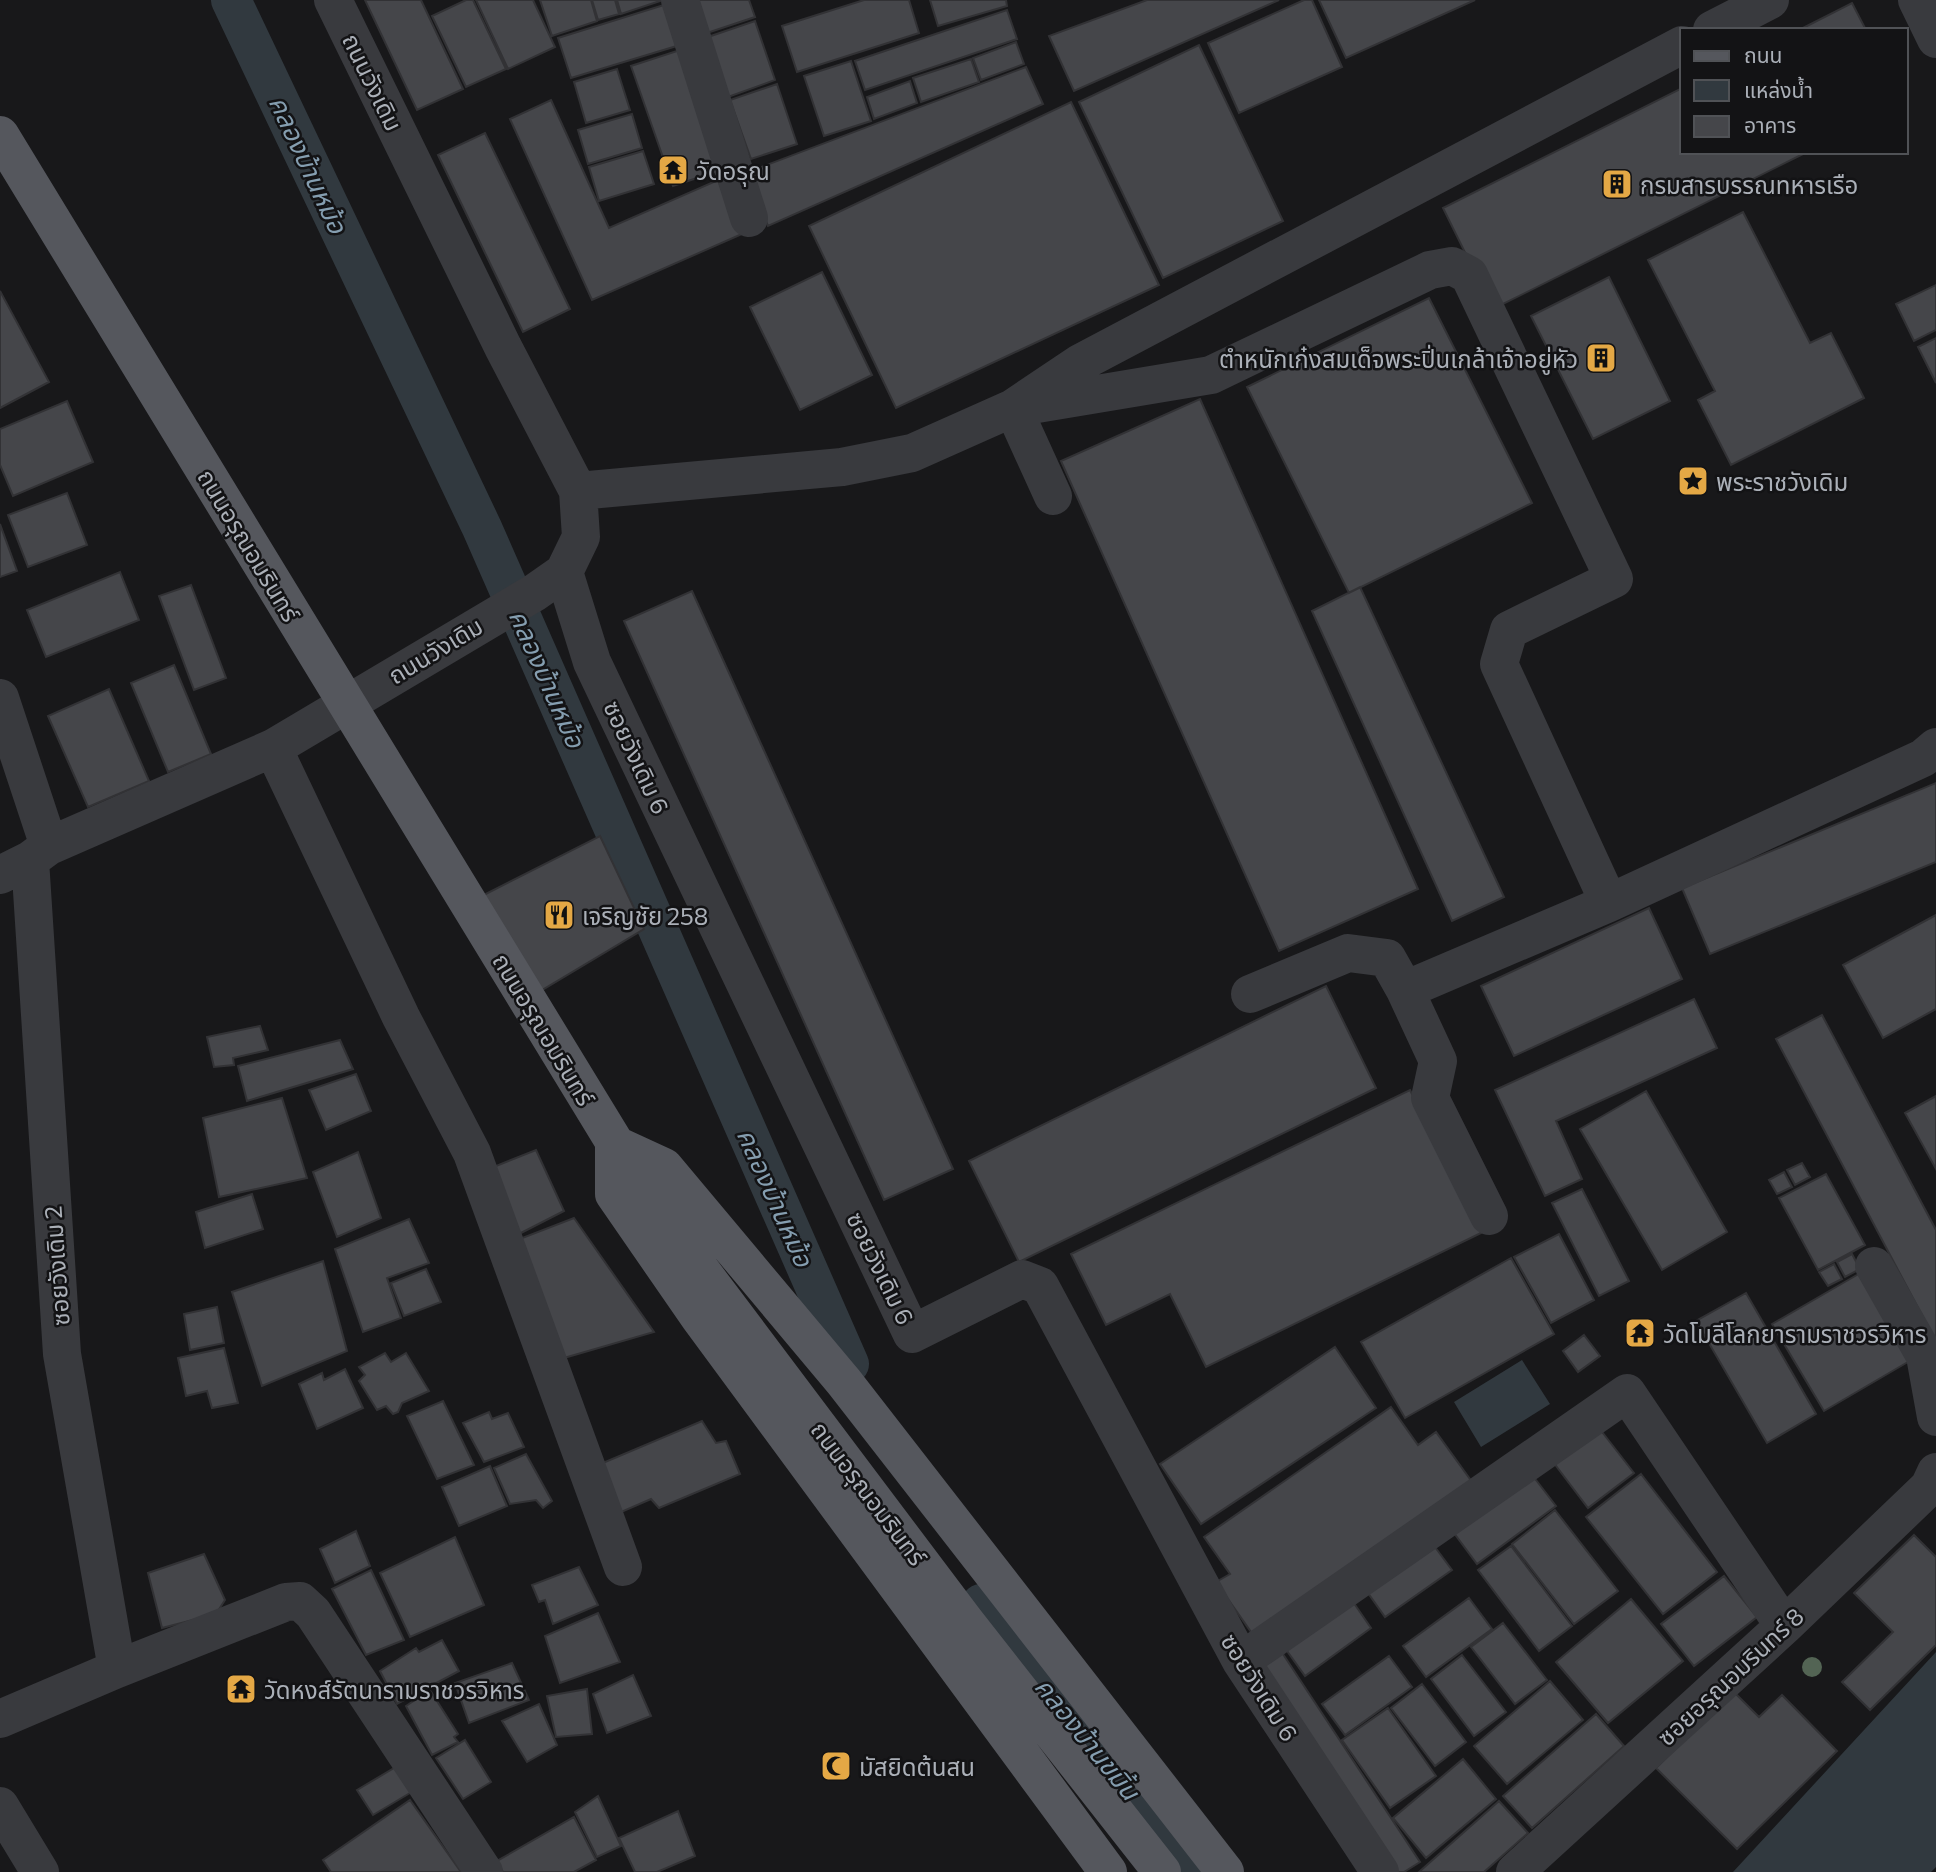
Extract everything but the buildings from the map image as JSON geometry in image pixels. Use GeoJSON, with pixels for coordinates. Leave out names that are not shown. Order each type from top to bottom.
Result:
{"type":"FeatureCollection","features":[{"type":"Feature","properties":{"kind":"main road","name":"ถนนอรุณอมรินทร์"},"geometry":{"type":"LineString","coordinates":[[0,135],[657,1212],[964,1620],[1162,1872]]}},
{"type":"Feature","properties":{"kind":"main road"},"geometry":{"type":"LineString","coordinates":[[1108,1872],[707,1328],[614,1194],[614,1144],[664,1167],[844,1382],[1225,1872]]}},
{"type":"Feature","properties":{"kind":"street","name":"ถนนวังเดิม"},"geometry":{"type":"LineString","coordinates":[[26,860],[273,748],[549,583],[581,537],[578,491],[503,347],[333,0]]}},
{"type":"Feature","properties":{"kind":"street"},"geometry":{"type":"LineString","coordinates":[[680,0],[749,218]]}},
{"type":"Feature","properties":{"kind":"street"},"geometry":{"type":"LineString","coordinates":[[1716,28],[1770,0]]}},
{"type":"Feature","properties":{"kind":"street"},"geometry":{"type":"LineString","coordinates":[[1917,0],[1936,40]]}},
{"type":"Feature","properties":{"kind":"street"},"geometry":{"type":"LineString","coordinates":[[578,491],[842,467],[912,453],[1013,408],[1080,363],[1680,46]]}},
{"type":"Feature","properties":{"kind":"street"},"geometry":{"type":"LineString","coordinates":[[1013,408],[1211,375],[1430,270],[1452,266],[1469,275],[1614,579],[1509,629],[1499,664],[1609,902]]}},
{"type":"Feature","properties":{"kind":"street"},"geometry":{"type":"LineString","coordinates":[[1013,408],[1053,496]]}},
{"type":"Feature","properties":{"kind":"street","name":"ซอยวังเดิม 6"},"geometry":{"type":"LineString","coordinates":[[549,583],[592,662],[912,1334],[1022,1279],[1040,1286],[1241,1661],[1380,1872]]}},
{"type":"Feature","properties":{"kind":"street","name":"ซอยวังเดิม 2"},"geometry":{"type":"LineString","coordinates":[[2,708],[26,860],[62,1354],[117,1669]]}},
{"type":"Feature","properties":{"kind":"street"},"geometry":{"type":"LineString","coordinates":[[1405,990],[1609,902],[1923,758],[1936,747]]}},
{"type":"Feature","properties":{"kind":"street"},"geometry":{"type":"LineString","coordinates":[[273,748],[401,1017],[472,1153],[623,1567]]}},
{"type":"Feature","properties":{"kind":"street"},"geometry":{"type":"LineString","coordinates":[[1250,994],[1348,953],[1387,958],[1438,1061],[1430,1098],[1489,1216]]}},
{"type":"Feature","properties":{"kind":"street"},"geometry":{"type":"LineString","coordinates":[[1874,1266],[1924,1356],[1936,1417]]}},
{"type":"Feature","properties":{"kind":"street"},"geometry":{"type":"LineString","coordinates":[[1241,1661],[1627,1393],[1784,1626]]}},
{"type":"Feature","properties":{"kind":"street","name":"ซอยอรุณอมรินทร์ 8"},"geometry":{"type":"LineString","coordinates":[[1515,1872],[1784,1626],[1929,1487],[1936,1472]]}},
{"type":"Feature","properties":{"kind":"street"},"geometry":{"type":"LineString","coordinates":[[0,1719],[286,1602],[300,1601],[313,1613],[484,1872]]}},
{"type":"Feature","properties":{"kind":"street"},"geometry":{"type":"LineString","coordinates":[[0,1806],[40,1872]]}},
{"type":"Feature","properties":{"kind":"water"},"geometry":{"type":"Polygon","coordinates":[[[1522,1360],[1550,1404],[1481,1447],[1454,1402],[1522,1360]]]}},
{"type":"Feature","properties":{"kind":"water"},"geometry":{"type":"Polygon","coordinates":[[[1936,1652],[1936,1867],[1931,1872],[1733,1872],[1936,1652]]]}},
{"type":"Feature","properties":{"kind":"waterway","name":"คลองบ้านหม้อ"},"geometry":{"type":"LineString","coordinates":[[231,0],[482,528],[849,1364]]}},
{"type":"Feature","properties":{"kind":"waterway","name":"คลองบ้านขมิ้น"},"geometry":{"type":"LineString","coordinates":[[981,1604],[1196,1872]]}},
{"type":"Feature","properties":{"kind":"place","name":"วัดอรุณ"},"geometry":{"type":"Point","coordinates":[673,170]}},
{"type":"Feature","properties":{"kind":"place","name":"กรมสารบรรณทหารเรือ"},"geometry":{"type":"Point","coordinates":[1617,184]}},
{"type":"Feature","properties":{"kind":"place","name":"ตำหนักเก๋งสมเด็จพระปิ่นเกล้าเจ้าอยู่หัว"},"geometry":{"type":"Point","coordinates":[1601,358]}},
{"type":"Feature","properties":{"kind":"place","name":"พระราชวังเดิม"},"geometry":{"type":"Point","coordinates":[1693,481]}},
{"type":"Feature","properties":{"kind":"place","name":"เจริญชัย 258"},"geometry":{"type":"Point","coordinates":[559,915]}},
{"type":"Feature","properties":{"kind":"place","name":"วัดโมลีโลกยารามราชวรวิหาร"},"geometry":{"type":"Point","coordinates":[1640,1333]}},
{"type":"Feature","properties":{"kind":"place","name":"วัดหงส์รัตนารามราชวรวิหาร"},"geometry":{"type":"Point","coordinates":[241,1689]}},
{"type":"Feature","properties":{"kind":"place","name":"มัสยิดต้นสน"},"geometry":{"type":"Point","coordinates":[836,1766]}}]}
